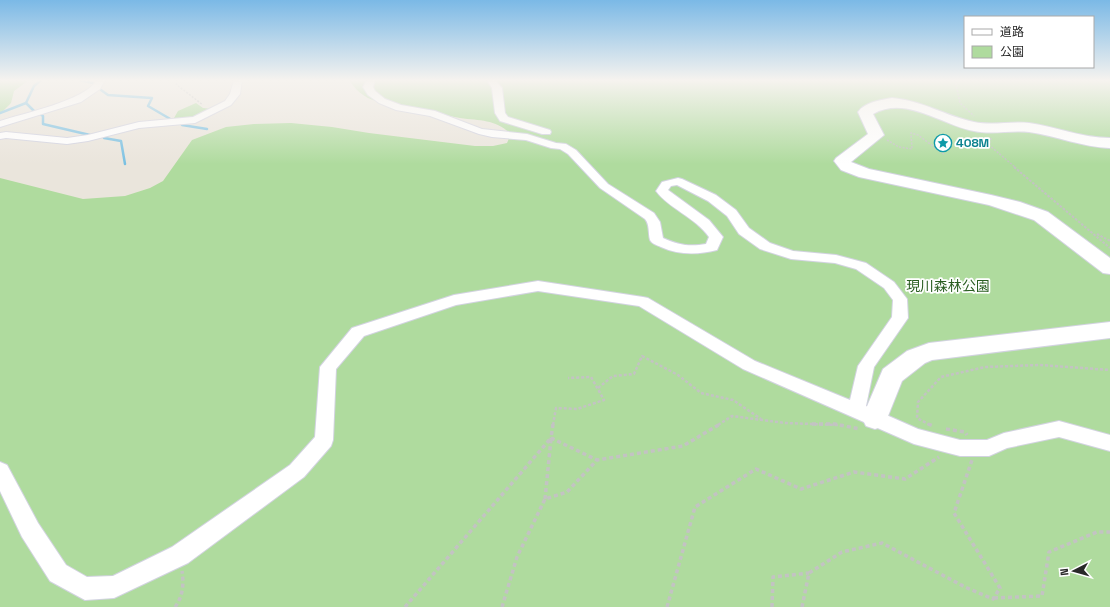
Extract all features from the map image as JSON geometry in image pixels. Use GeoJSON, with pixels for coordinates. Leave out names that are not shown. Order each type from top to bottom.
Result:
{"type":"FeatureCollection","features":[{"type":"Feature","properties":{"kind":"street"},"geometry":{"type":"LineString","coordinates":[[0,124],[51,108]]}},
{"type":"Feature","properties":{"kind":"street"},"geometry":{"type":"LineString","coordinates":[[0,136],[6,135],[66,141],[78,140],[104,135],[139,125],[195,120],[220,108]]}},
{"type":"Feature","properties":{"kind":"street"},"geometry":{"type":"LineString","coordinates":[[401,108],[432,113],[492,134],[527,137],[555,146],[562,146],[572,152]]}},
{"type":"Feature","properties":{"kind":"street"},"geometry":{"type":"LineString","coordinates":[[499,108],[500,113],[504,119],[548,133],[566,141],[572,152],[604,186],[650,216],[654,222],[657,240],[672,248],[697,250],[712,247],[716,237],[710,228],[698,216],[669,197],[662,190],[666,184],[678,181],[712,198],[732,213],[744,231],[765,246],[791,255],[836,259],[861,266],[889,285],[900,299],[900,318],[866,366],[864,419]]}},
{"type":"Feature","properties":{"kind":"street"},"geometry":{"type":"LineString","coordinates":[[872,108],[865,112],[866,117],[876,131],[875,137],[846,156],[842,161],[847,167],[865,173],[991,200],[1014,206],[1041,216],[1110,268]]}},
{"type":"Feature","properties":{"kind":"street"},"geometry":{"type":"LineString","coordinates":[[922,108],[964,124],[993,128],[1012,126],[1030,128],[1081,142],[1110,143]]}},
{"type":"Feature","properties":{"kind":"street"},"geometry":{"type":"LineString","coordinates":[[0,471],[30,530],[58,573],[85,589],[114,587],[180,554],[297,471],[324,440],[328,366],[358,332],[454,300],[538,286],[643,302],[749,366],[864,419],[914,436],[960,448],[976,449],[989,448],[1004,441],[1059,429],[1110,443]]}},
{"type":"Feature","properties":{"kind":"street"},"geometry":{"type":"LineString","coordinates":[[864,419],[892,376],[916,357],[929,352],[1110,330]]}},
{"type":"Feature","properties":{"kind":"path"},"geometry":{"type":"LineString","coordinates":[[966,108],[993,128],[989,145],[1110,248]]}},
{"type":"Feature","properties":{"kind":"path"},"geometry":{"type":"LineString","coordinates":[[876,131],[895,147],[904,149],[912,148],[911,133],[918,135],[945,155]]}},
{"type":"Feature","properties":{"kind":"path"},"geometry":{"type":"LineString","coordinates":[[1093,232],[1110,241]]}},
{"type":"Feature","properties":{"kind":"path"},"geometry":{"type":"LineString","coordinates":[[598,388],[613,376],[634,374],[642,356],[678,375],[702,393],[733,400],[763,420]]}},
{"type":"Feature","properties":{"kind":"path"},"geometry":{"type":"LineString","coordinates":[[935,426],[917,418],[918,402],[941,377],[985,367],[1040,365],[1110,370]]}},
{"type":"Feature","properties":{"kind":"path"},"geometry":{"type":"LineString","coordinates":[[502,607],[517,557],[545,499],[551,438],[556,408],[577,409],[604,400],[591,377],[568,378]]}},
{"type":"Feature","properties":{"kind":"path"},"geometry":{"type":"LineString","coordinates":[[551,438],[597,460],[683,446],[732,416],[785,423],[835,424],[864,419]]}},
{"type":"Feature","properties":{"kind":"path"},"geometry":{"type":"LineString","coordinates":[[942,428],[965,432]]}},
{"type":"Feature","properties":{"kind":"path"},"geometry":{"type":"LineString","coordinates":[[405,607],[551,438]]}},
{"type":"Feature","properties":{"kind":"path"},"geometry":{"type":"LineString","coordinates":[[976,449],[954,513],[1000,588],[993,598]]}},
{"type":"Feature","properties":{"kind":"path"},"geometry":{"type":"LineString","coordinates":[[667,607],[695,507],[756,469],[801,489],[854,472],[906,479],[943,455]]}},
{"type":"Feature","properties":{"kind":"path"},"geometry":{"type":"LineString","coordinates":[[545,499],[567,492],[597,460]]}},
{"type":"Feature","properties":{"kind":"path"},"geometry":{"type":"LineString","coordinates":[[772,607],[773,577],[809,572],[842,552],[882,543],[965,587],[993,598],[1042,596],[1049,552],[1097,532],[1110,532]]}},
{"type":"Feature","properties":{"kind":"path"},"geometry":{"type":"LineString","coordinates":[[175,607],[180,602],[184,579],[180,554]]}},
{"type":"Feature","properties":{"kind":"path"},"geometry":{"type":"LineString","coordinates":[[802,607],[809,572]]}},
{"type":"Feature","properties":{"kind":"green space"},"geometry":{"type":"Polygon","coordinates":[[[0,108],[6,108],[0,114],[0,108]]]}},
{"type":"Feature","properties":{"kind":"green space"},"geometry":{"type":"Polygon","coordinates":[[[184,108],[214,109],[199,116],[184,120],[174,118],[178,111],[184,108]]]}},
{"type":"Feature","properties":{"kind":"green space","name":"現川森林公園"},"geometry":{"type":"Polygon","coordinates":[[[421,108],[1110,108],[1110,607],[0,607],[0,178],[83,199],[125,196],[150,188],[163,181],[192,140],[226,127],[254,124],[291,123],[332,127],[475,146],[493,146],[507,143],[511,134],[493,123],[455,117],[421,108]]]}},
{"type":"Feature","properties":{"kind":"waterway"},"geometry":{"type":"LineString","coordinates":[[0,113],[12,108]]}},
{"type":"Feature","properties":{"kind":"waterway"},"geometry":{"type":"LineString","coordinates":[[152,108],[172,120]]}},
{"type":"Feature","properties":{"kind":"waterway"},"geometry":{"type":"LineString","coordinates":[[40,114],[43,116],[43,124],[90,135]]}},
{"type":"Feature","properties":{"kind":"waterway"},"geometry":{"type":"LineString","coordinates":[[182,125],[207,129]]}},
{"type":"Feature","properties":{"kind":"waterway"},"geometry":{"type":"LineString","coordinates":[[104,138],[121,141],[125,164]]}},
{"type":"Feature","properties":{"kind":"place","name":"408M"},"geometry":{"type":"Point","coordinates":[943,143]}}]}
